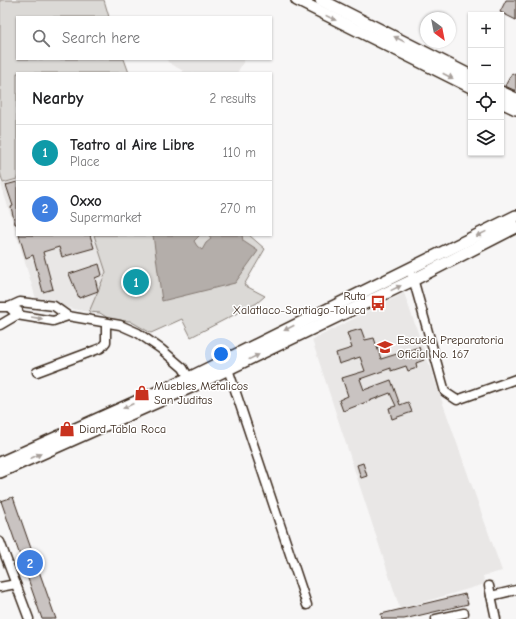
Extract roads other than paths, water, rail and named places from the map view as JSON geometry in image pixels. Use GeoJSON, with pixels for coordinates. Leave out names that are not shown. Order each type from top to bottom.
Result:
{"type":"FeatureCollection","features":[{"type":"Feature","properties":{"kind":"main road"},"geometry":{"type":"LineString","coordinates":[[297,0],[411,52],[468,75]]}},
{"type":"Feature","properties":{"kind":"main road"},"geometry":{"type":"LineString","coordinates":[[321,0],[468,85]]}},
{"type":"Feature","properties":{"kind":"main road"},"geometry":{"type":"LineString","coordinates":[[504,93],[516,99]]}},
{"type":"Feature","properties":{"kind":"main road"},"geometry":{"type":"LineString","coordinates":[[504,104],[516,110]]}},
{"type":"Feature","properties":{"kind":"main road"},"geometry":{"type":"LineString","coordinates":[[0,465],[192,382],[228,369],[412,274],[516,216]]}},
{"type":"Feature","properties":{"kind":"main road"},"geometry":{"type":"LineString","coordinates":[[192,382],[371,287],[412,274],[516,227]]}},
{"type":"Feature","properties":{"kind":"street"},"geometry":{"type":"LineString","coordinates":[[412,274],[445,392],[457,400],[516,379]]}},
{"type":"Feature","properties":{"kind":"street"},"geometry":{"type":"LineString","coordinates":[[0,307],[9,307],[20,302],[54,306],[68,316],[120,325],[138,333],[176,361],[192,382]]}},
{"type":"Feature","properties":{"kind":"street"},"geometry":{"type":"LineString","coordinates":[[0,325],[17,315],[20,302]]}},
{"type":"Feature","properties":{"kind":"street"},"geometry":{"type":"LineString","coordinates":[[9,307],[17,315],[53,320],[68,316]]}},
{"type":"Feature","properties":{"kind":"street"},"geometry":{"type":"LineString","coordinates":[[37,372],[101,348],[106,342],[106,323]]}},
{"type":"Feature","properties":{"kind":"street"},"geometry":{"type":"LineString","coordinates":[[228,369],[307,605]]}},
{"type":"Feature","properties":{"kind":"street"},"geometry":{"type":"LineString","coordinates":[[0,542],[29,619]]}},
{"type":"Feature","properties":{"kind":"street"},"geometry":{"type":"LineString","coordinates":[[0,587],[16,584]]}},
{"type":"Feature","properties":{"kind":"street"},"geometry":{"type":"LineString","coordinates":[[489,586],[496,619]]}},
{"type":"Feature","properties":{"kind":"street"},"geometry":{"type":"LineString","coordinates":[[491,596],[516,590]]}},
{"type":"Feature","properties":{"kind":"street"},"geometry":{"type":"LineString","coordinates":[[436,619],[464,613]]}},
{"type":"Feature","properties":{"kind":"place","name":"Teatro al Aire Libre"},"geometry":{"type":"Point","coordinates":[136,282]}},
{"type":"Feature","properties":{"kind":"place","name":"Ruta Xalatlaco-Santiago-Toluca"},"geometry":{"type":"Point","coordinates":[378,303]}},
{"type":"Feature","properties":{"kind":"place","name":"Escuela Preparatoria Oficial No. 167"},"geometry":{"type":"Point","coordinates":[385,347]}},
{"type":"Feature","properties":{"kind":"place","name":"Muebles Metalicos San Juditas"},"geometry":{"type":"Point","coordinates":[142,393]}},
{"type":"Feature","properties":{"kind":"place","name":"Diard Tabla Roca"},"geometry":{"type":"Point","coordinates":[67,429]}},
{"type":"Feature","properties":{"kind":"place","name":"Oxxo"},"geometry":{"type":"Point","coordinates":[30,563]}}]}
